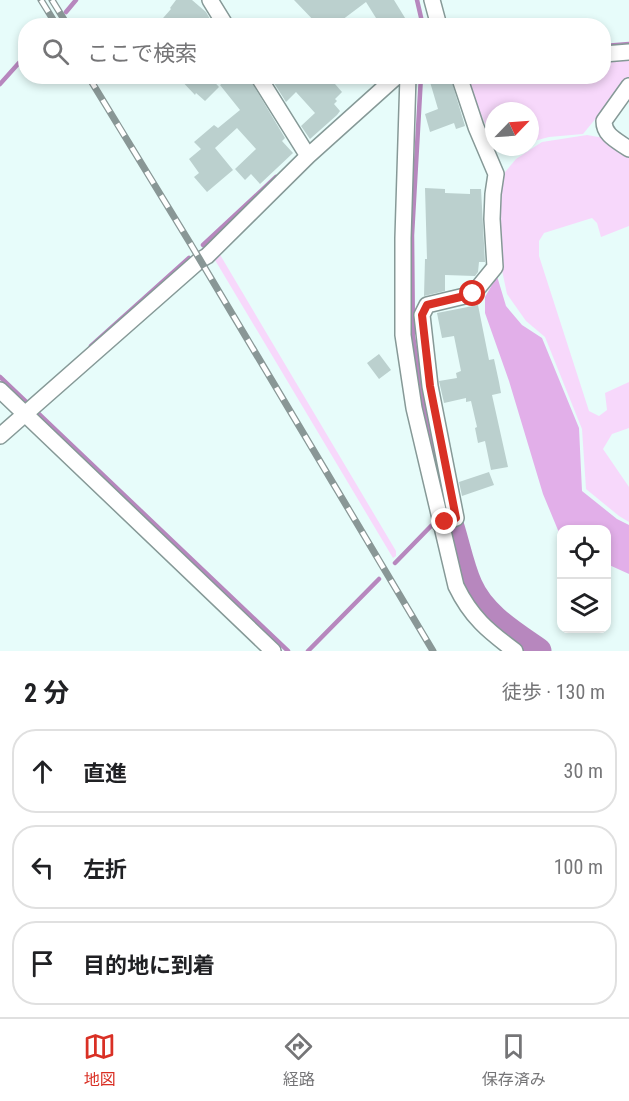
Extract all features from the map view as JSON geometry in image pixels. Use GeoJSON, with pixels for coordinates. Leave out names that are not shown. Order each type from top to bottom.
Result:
{"type":"FeatureCollection","features":[{"type":"Feature","properties":{"kind":"street"},"geometry":{"type":"LineString","coordinates":[[210,0],[221,18]]}},
{"type":"Feature","properties":{"kind":"street"},"geometry":{"type":"LineString","coordinates":[[432,0],[437,18]]}},
{"type":"Feature","properties":{"kind":"street"},"geometry":{"type":"LineString","coordinates":[[611,53],[629,52]]}},
{"type":"Feature","properties":{"kind":"street"},"geometry":{"type":"LineString","coordinates":[[263,84],[308,156]]}},
{"type":"Feature","properties":{"kind":"street"},"geometry":{"type":"LineString","coordinates":[[0,436],[203,258],[308,156],[388,84]]}},
{"type":"Feature","properties":{"kind":"street"},"geometry":{"type":"LineString","coordinates":[[408,84],[403,238],[403,334],[414,408],[446,522],[456,586],[479,623],[515,651]]}},
{"type":"Feature","properties":{"kind":"street"},"geometry":{"type":"LineString","coordinates":[[446,522],[456,518],[430,386],[422,315],[427,305],[473,294],[495,267],[493,194],[496,174],[476,127],[462,84]]}},
{"type":"Feature","properties":{"kind":"street"},"geometry":{"type":"LineString","coordinates":[[629,86],[604,121],[607,133],[629,149]]}},
{"type":"Feature","properties":{"kind":"street"},"geometry":{"type":"LineString","coordinates":[[0,390],[30,409],[273,651]]}},
{"type":"Feature","properties":{"kind":"shaded area"},"geometry":{"type":"Polygon","coordinates":[[[629,58],[629,78],[583,134],[539,140],[539,102],[485,102],[485,124],[468,84],[611,84],[611,59],[629,58]]]}},
{"type":"Feature","properties":{"kind":"shaded area"},"geometry":{"type":"Polygon","coordinates":[[[587,135],[610,139],[629,153],[629,226],[601,237],[597,223],[592,218],[544,233],[539,241],[539,256],[589,411],[599,416],[607,410],[605,393],[629,382],[629,428],[612,434],[603,449],[629,487],[629,522],[586,489],[582,429],[545,337],[526,321],[507,294],[499,256],[500,178],[521,156],[539,156],[539,144],[587,135]]]}},
{"type":"Feature","properties":{"kind":"shaded area"},"geometry":{"type":"Polygon","coordinates":[[[219,253],[396,551],[396,556],[393,558],[212,255],[219,253]]]}},
{"type":"Feature","properties":{"kind":"shaded area"},"geometry":{"type":"Polygon","coordinates":[[[497,276],[506,306],[522,325],[542,338],[579,428],[582,491],[617,519],[629,525],[629,574],[611,566],[611,525],[557,525],[557,528],[543,494],[509,381],[485,313],[485,297],[497,276]]]}},
{"type":"Feature","properties":{"kind":"building"},"geometry":{"type":"Polygon","coordinates":[[[176,0],[192,0],[209,18],[163,18],[176,0]]]}},
{"type":"Feature","properties":{"kind":"building"},"geometry":{"type":"Polygon","coordinates":[[[294,0],[394,0],[405,18],[376,18],[366,2],[345,18],[311,18],[294,0]]]}},
{"type":"Feature","properties":{"kind":"building"},"geometry":{"type":"Polygon","coordinates":[[[185,84],[216,84],[219,87],[205,101],[196,93],[195,95],[185,84]]]}},
{"type":"Feature","properties":{"kind":"building"},"geometry":{"type":"Polygon","coordinates":[[[253,84],[285,138],[282,141],[293,153],[260,184],[251,174],[245,180],[235,169],[256,149],[237,128],[215,148],[233,170],[207,192],[194,177],[199,173],[189,159],[201,149],[194,142],[214,125],[218,128],[240,110],[220,85],[253,84]]]}},
{"type":"Feature","properties":{"kind":"building"},"geometry":{"type":"Polygon","coordinates":[[[275,84],[335,84],[342,92],[335,99],[337,101],[334,104],[340,111],[310,139],[301,126],[315,113],[296,92],[286,102],[275,84]]]}},
{"type":"Feature","properties":{"kind":"building"},"geometry":{"type":"Polygon","coordinates":[[[431,84],[452,84],[465,126],[456,129],[454,123],[430,132],[425,114],[438,109],[431,84]]]}},
{"type":"Feature","properties":{"kind":"building"},"geometry":{"type":"Polygon","coordinates":[[[425,188],[445,189],[445,193],[470,194],[470,189],[481,189],[485,262],[479,262],[475,276],[445,275],[445,291],[424,296],[425,259],[427,259],[425,188]]]}},
{"type":"Feature","properties":{"kind":"building"},"geometry":{"type":"Polygon","coordinates":[[[478,305],[489,360],[494,359],[499,382],[501,393],[492,395],[508,467],[491,470],[485,441],[478,443],[471,401],[466,402],[466,398],[444,403],[439,381],[457,378],[456,373],[461,371],[454,336],[442,338],[437,313],[478,305]]]}},
{"type":"Feature","properties":{"kind":"building"},"geometry":{"type":"Polygon","coordinates":[[[379,354],[391,370],[379,379],[367,363],[379,354]]]}},
{"type":"Feature","properties":{"kind":"building"},"geometry":{"type":"Polygon","coordinates":[[[489,472],[494,485],[462,496],[459,482],[489,472]]]}},
{"type":"Feature","properties":{"kind":"waterway"},"geometry":{"type":"LineString","coordinates":[[66,12],[76,0]]}},
{"type":"Feature","properties":{"kind":"waterway"},"geometry":{"type":"LineString","coordinates":[[417,0],[421,18]]}},
{"type":"Feature","properties":{"kind":"waterway"},"geometry":{"type":"LineString","coordinates":[[611,45],[629,44]]}},
{"type":"Feature","properties":{"kind":"waterway"},"geometry":{"type":"LineString","coordinates":[[0,84],[18,64]]}},
{"type":"Feature","properties":{"kind":"waterway"},"geometry":{"type":"LineString","coordinates":[[421,84],[412,235],[413,336],[426,418],[443,497]]}},
{"type":"Feature","properties":{"kind":"waterway"},"geometry":{"type":"LineString","coordinates":[[203,245],[276,177]]}},
{"type":"Feature","properties":{"kind":"waterway"},"geometry":{"type":"LineString","coordinates":[[91,346],[189,258]]}},
{"type":"Feature","properties":{"kind":"waterway"},"geometry":{"type":"LineString","coordinates":[[0,377],[288,651]]}},
{"type":"Feature","properties":{"kind":"waterway"},"geometry":{"type":"LineString","coordinates":[[395,563],[431,526]]}},
{"type":"Feature","properties":{"kind":"waterway"},"geometry":{"type":"LineString","coordinates":[[451,527],[464,571],[475,596],[499,622],[538,651]]}},
{"type":"Feature","properties":{"kind":"waterway"},"geometry":{"type":"LineString","coordinates":[[308,651],[379,579]]}},
{"type":"Feature","properties":{"kind":"railway"},"geometry":{"type":"LineString","coordinates":[[41,0],[52,18]]}},
{"type":"Feature","properties":{"kind":"railway"},"geometry":{"type":"LineString","coordinates":[[52,0],[63,18]]}},
{"type":"Feature","properties":{"kind":"railway"},"geometry":{"type":"LineString","coordinates":[[93,84],[433,651]]}},
{"type":"Feature","properties":{"kind":"route"},"geometry":{"type":"LineString","coordinates":[[445,522],[456,518],[430,386],[422,315],[427,305],[473,294]]}}]}
